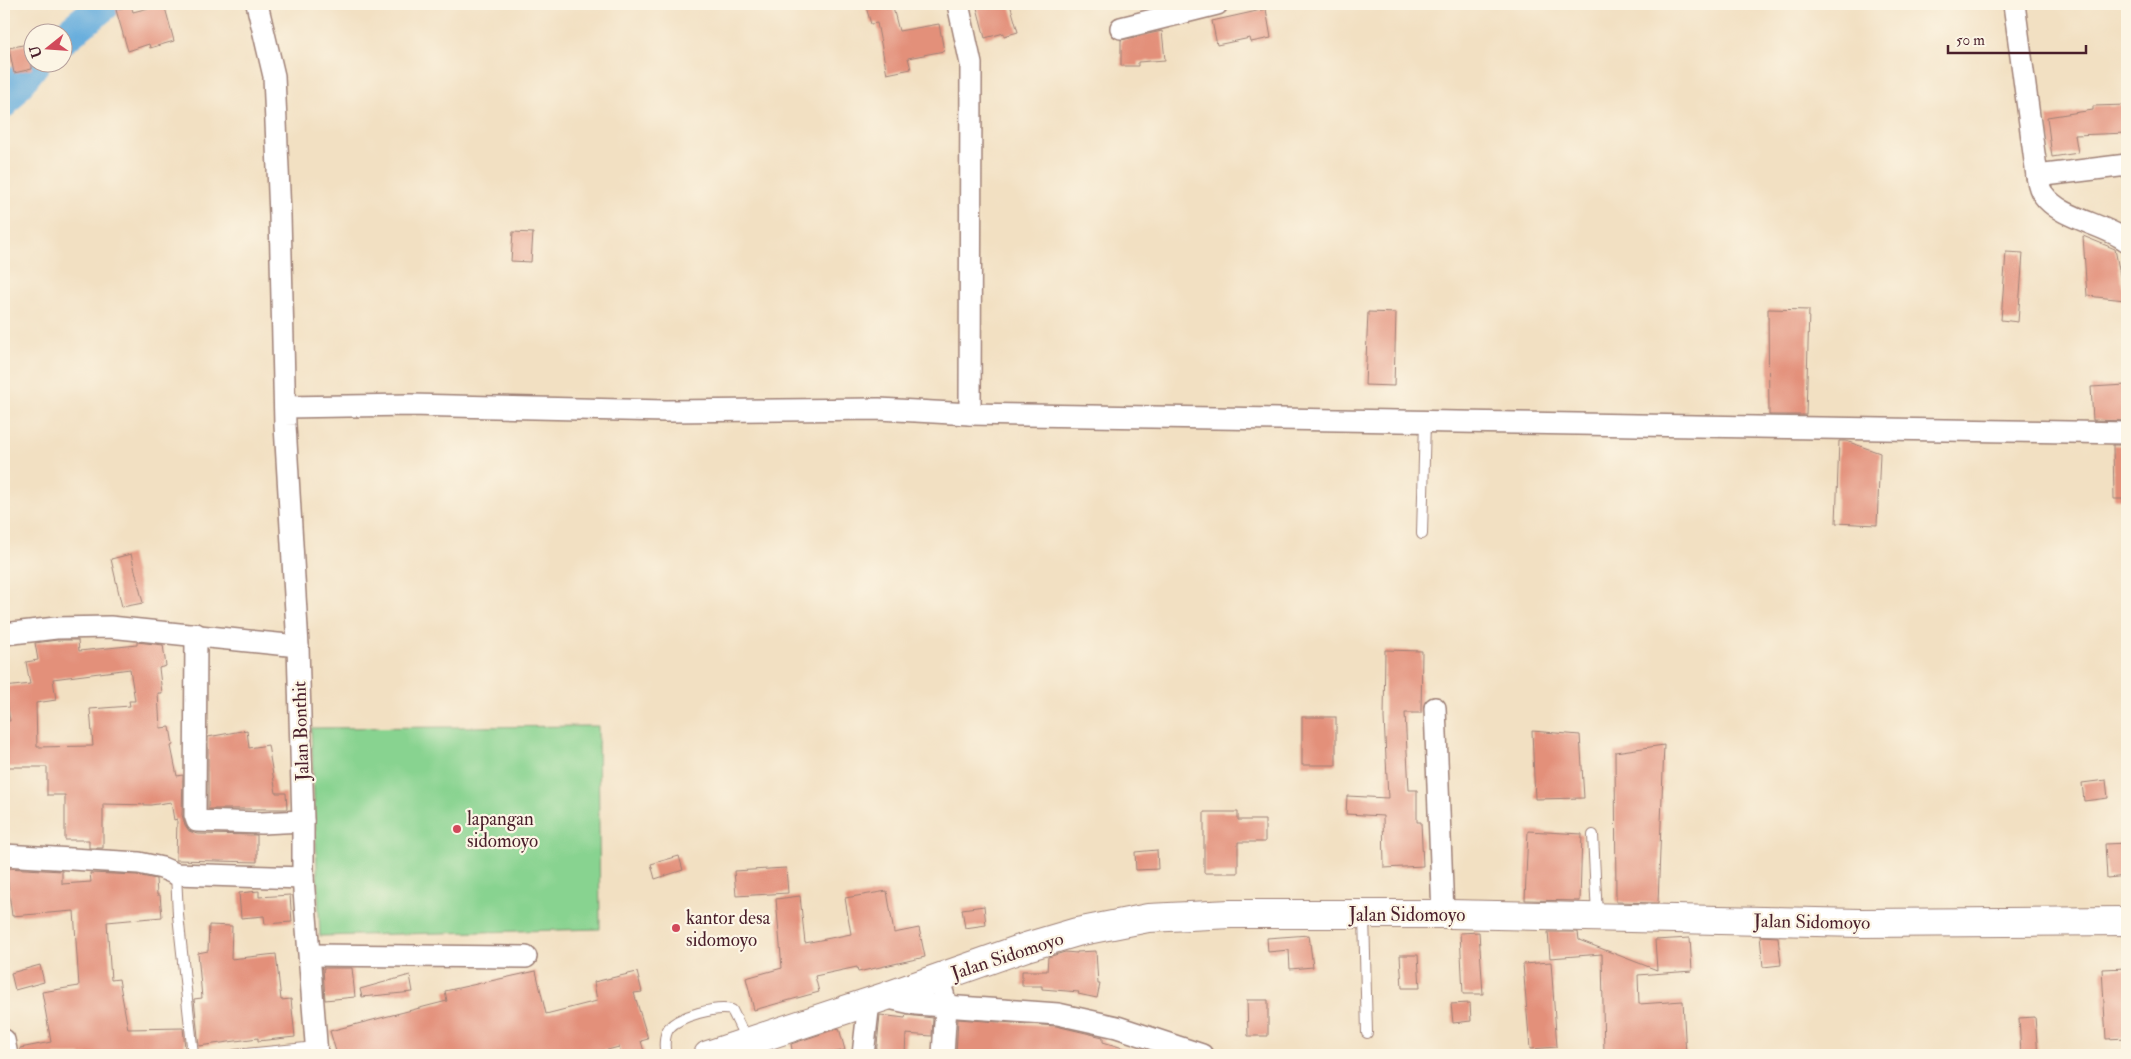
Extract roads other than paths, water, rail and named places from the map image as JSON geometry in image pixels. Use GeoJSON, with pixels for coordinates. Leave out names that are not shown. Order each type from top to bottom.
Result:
{"type":"FeatureCollection","features":[{"type":"Feature","properties":{"kind":"main road","name":"Jalan Sidomoyo"},"geometry":{"type":"LineString","coordinates":[[708,1055],[876,1000],[1026,947],[1077,932],[1148,918],[1231,914],[1442,914],[1860,923],[2127,921]]}},
{"type":"Feature","properties":{"kind":"street","name":"Jalan Bonthit"},"geometry":{"type":"LineString","coordinates":[[257,4],[274,76],[285,407],[298,646],[304,821],[303,878],[316,1051]]}},
{"type":"Feature","properties":{"kind":"street"},"geometry":{"type":"LineString","coordinates":[[958,4],[971,64],[970,414]]}},
{"type":"Feature","properties":{"kind":"street"},"geometry":{"type":"LineString","coordinates":[[1120,28],[1217,4]]}},
{"type":"Feature","properties":{"kind":"street"},"geometry":{"type":"LineString","coordinates":[[2014,4],[2037,176],[2042,194],[2056,207],[2118,234],[2127,241]]}},
{"type":"Feature","properties":{"kind":"street"},"geometry":{"type":"LineString","coordinates":[[2037,176],[2127,165]]}},
{"type":"Feature","properties":{"kind":"street"},"geometry":{"type":"LineString","coordinates":[[285,407],[410,405],[666,411],[879,409],[970,414],[2127,433]]}},
{"type":"Feature","properties":{"kind":"street"},"geometry":{"type":"LineString","coordinates":[[4,634],[56,628],[110,626],[298,646]]}},
{"type":"Feature","properties":{"kind":"street"},"geometry":{"type":"LineString","coordinates":[[196,634],[195,815],[197,821],[262,823],[304,821]]}},
{"type":"Feature","properties":{"kind":"street"},"geometry":{"type":"LineString","coordinates":[[1435,708],[1442,914]]}},
{"type":"Feature","properties":{"kind":"street"},"geometry":{"type":"LineString","coordinates":[[4,855],[139,863],[162,868],[176,874],[303,878]]}},
{"type":"Feature","properties":{"kind":"street"},"geometry":{"type":"LineString","coordinates":[[310,955],[526,957]]}},
{"type":"Feature","properties":{"kind":"street"},"geometry":{"type":"LineString","coordinates":[[943,1055],[946,1006],[943,990],[945,976]]}},
{"type":"Feature","properties":{"kind":"street"},"geometry":{"type":"LineString","coordinates":[[863,1055],[876,1000],[1058,1014],[1117,1027],[1202,1055]]}},
{"type":"Feature","properties":{"kind":"street"},"geometry":{"type":"LineString","coordinates":[[4,1040],[7,1055]]}},
{"type":"Feature","properties":{"kind":"lane"},"geometry":{"type":"LineString","coordinates":[[1422,534],[1425,420]]}},
{"type":"Feature","properties":{"kind":"lane"},"geometry":{"type":"LineString","coordinates":[[1593,835],[1597,916]]}},
{"type":"Feature","properties":{"kind":"lane"},"geometry":{"type":"LineString","coordinates":[[176,874],[178,916],[193,1055]]}},
{"type":"Feature","properties":{"kind":"lane"},"geometry":{"type":"LineString","coordinates":[[1364,914],[1367,1033]]}},
{"type":"Feature","properties":{"kind":"lane"},"geometry":{"type":"LineString","coordinates":[[666,1055],[666,1033],[669,1028],[675,1023],[718,1008],[732,1010],[747,1042]]}},
{"type":"Feature","properties":{"kind":"lane"},"geometry":{"type":"LineString","coordinates":[[235,1055],[316,1051]]}},
{"type":"Feature","properties":{"kind":"waterway"},"geometry":{"type":"LineString","coordinates":[[72,31],[105,4]]}},
{"type":"Feature","properties":{"kind":"waterway"},"geometry":{"type":"LineString","coordinates":[[4,102],[27,72]]}},
{"type":"Feature","properties":{"kind":"place","name":"lapangan sidomoyo"},"geometry":{"type":"Point","coordinates":[457,829]}},
{"type":"Feature","properties":{"kind":"place","name":"kantor desa sidomoyo"},"geometry":{"type":"Point","coordinates":[676,928]}}]}
